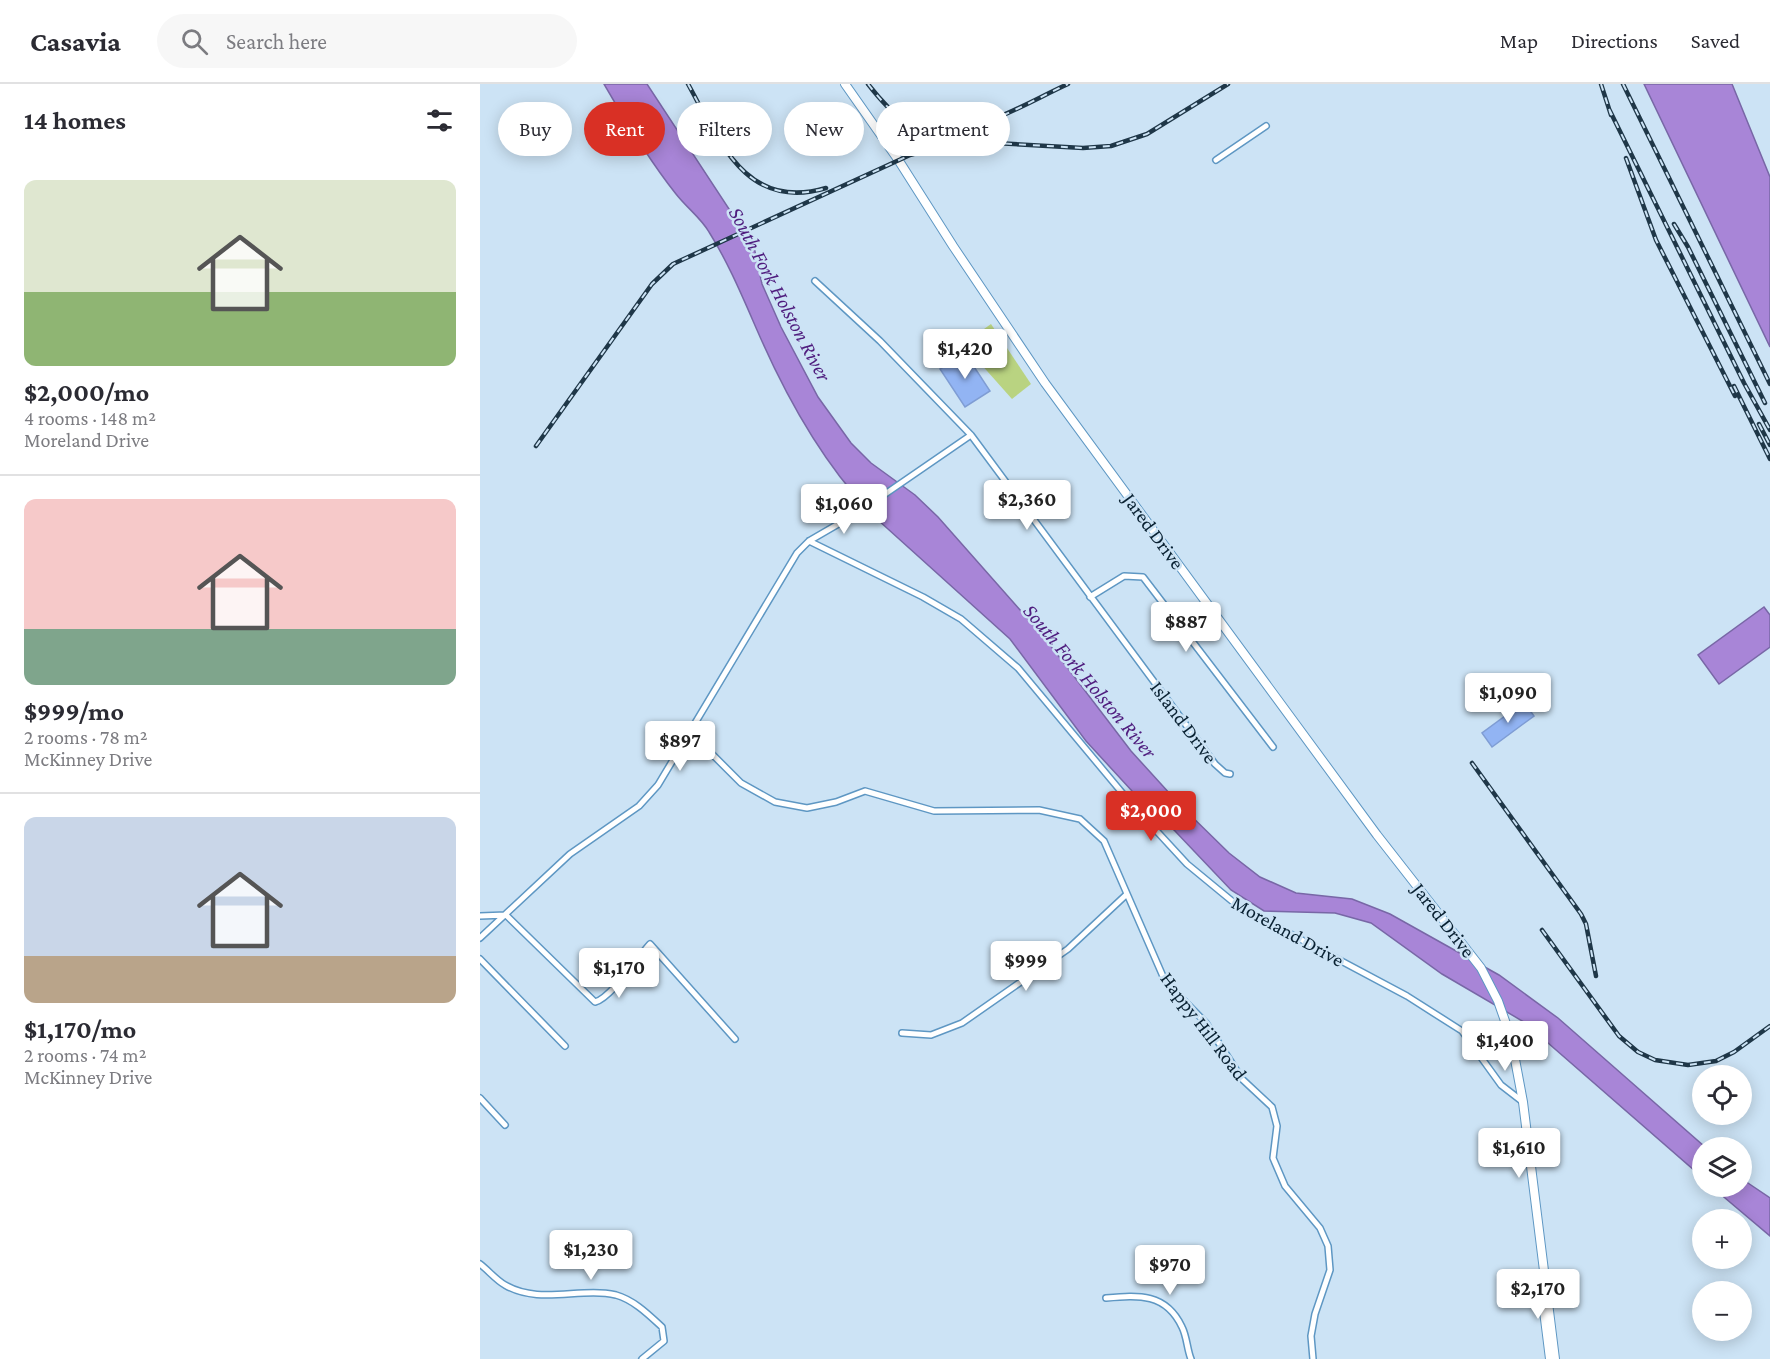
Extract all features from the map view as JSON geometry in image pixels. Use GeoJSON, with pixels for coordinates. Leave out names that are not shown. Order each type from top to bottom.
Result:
{"type":"FeatureCollection","features":[{"type":"Feature","properties":{"kind":"highway"},"geometry":{"type":"LineString","coordinates":[[1545,1279],[1543,1303],[1550,1359]]}},
{"type":"Feature","properties":{"kind":"main road","name":"Jared Drive"},"geometry":{"type":"LineString","coordinates":[[845,84],[899,161],[1045,383],[1377,835],[1472,954],[1498,1001],[1511,1038],[1522,1102]]}},
{"type":"Feature","properties":{"kind":"main road"},"geometry":{"type":"LineString","coordinates":[[1522,1102],[1555,1359]]}},
{"type":"Feature","properties":{"kind":"street"},"geometry":{"type":"LineString","coordinates":[[1216,160],[1266,126]]}},
{"type":"Feature","properties":{"kind":"street","name":"Island Drive"},"geometry":{"type":"LineString","coordinates":[[815,281],[880,341],[970,435],[1215,764],[1225,773],[1230,774]]}},
{"type":"Feature","properties":{"kind":"street"},"geometry":{"type":"LineString","coordinates":[[480,938],[570,854],[639,806],[658,785],[797,553],[809,541],[865,508],[970,435]]}},
{"type":"Feature","properties":{"kind":"street","name":"Moreland Drive"},"geometry":{"type":"LineString","coordinates":[[809,541],[923,597],[961,619],[1018,668],[1129,801],[1187,864],[1238,906],[1407,996],[1462,1032],[1501,1085],[1522,1102]]}},
{"type":"Feature","properties":{"kind":"street"},"geometry":{"type":"LineString","coordinates":[[1090,597],[1124,576],[1143,577],[1273,747]]}},
{"type":"Feature","properties":{"kind":"street","name":"Happy Hill Road"},"geometry":{"type":"LineString","coordinates":[[690,732],[741,783],[775,802],[807,808],[836,802],[865,791],[934,811],[1039,810],[1080,819],[1104,842],[1165,981],[1206,1023],[1242,1079],[1272,1107],[1278,1126],[1274,1158],[1285,1186],[1320,1228],[1328,1246],[1330,1270],[1315,1314],[1311,1336],[1313,1359]]}},
{"type":"Feature","properties":{"kind":"street"},"geometry":{"type":"LineString","coordinates":[[902,1033],[931,1035],[962,1023],[1068,949],[1126,894]]}},
{"type":"Feature","properties":{"kind":"street"},"geometry":{"type":"LineString","coordinates":[[480,916],[506,915],[595,1002],[602,1000],[609,993],[650,944],[735,1039]]}},
{"type":"Feature","properties":{"kind":"street"},"geometry":{"type":"LineString","coordinates":[[480,959],[565,1047]]}},
{"type":"Feature","properties":{"kind":"street"},"geometry":{"type":"LineString","coordinates":[[480,1098],[505,1125]]}},
{"type":"Feature","properties":{"kind":"street"},"geometry":{"type":"LineString","coordinates":[[480,1264],[505,1285],[527,1292],[562,1295],[596,1292],[618,1296],[648,1313],[662,1327],[664,1341],[642,1359]]}},
{"type":"Feature","properties":{"kind":"street"},"geometry":{"type":"LineString","coordinates":[[1107,1298],[1131,1295],[1152,1297],[1171,1311],[1183,1328],[1191,1359]]}},
{"type":"Feature","properties":{"kind":"green space"},"geometry":{"type":"Polygon","coordinates":[[[991,324],[1031,384],[1012,399],[963,344],[991,324]]]}},
{"type":"Feature","properties":{"kind":"shaded area"},"geometry":{"type":"Polygon","coordinates":[[[604,84],[647,84],[659,102],[614,102],[604,84]]]}},
{"type":"Feature","properties":{"kind":"shaded area"},"geometry":{"type":"Polygon","coordinates":[[[1644,84],[1732,84],[1770,177],[1770,347],[1644,84]]]}},
{"type":"Feature","properties":{"kind":"shaded area"},"geometry":{"type":"Polygon","coordinates":[[[665,111],[677,130],[677,156],[694,156],[754,247],[762,284],[781,327],[818,397],[851,443],[871,463],[915,495],[938,517],[1044,637],[1131,751],[1181,806],[1229,853],[1260,877],[1296,893],[1352,899],[1390,914],[1499,975],[1558,1018],[1694,1137],[1692,1168],[1524,1022],[1442,974],[1371,923],[1335,913],[1264,911],[1231,890],[1175,831],[1132,791],[1086,741],[1010,639],[878,520],[841,478],[794,406],[768,355],[735,280],[706,227],[648,156],[665,156],[665,111]]]}},
{"type":"Feature","properties":{"kind":"shaded area"},"geometry":{"type":"Polygon","coordinates":[[[1764,607],[1770,615],[1770,647],[1719,684],[1698,655],[1764,607]]]}},
{"type":"Feature","properties":{"kind":"shaded area"},"geometry":{"type":"Polygon","coordinates":[[[1752,1186],[1770,1198],[1770,1236],[1752,1221],[1752,1209],[1738,1209],[1724,1197],[1752,1197],[1752,1186]]]}},
{"type":"Feature","properties":{"kind":"building"},"geometry":{"type":"Polygon","coordinates":[[[965,353],[990,391],[965,407],[940,369],[965,353]]]}},
{"type":"Feature","properties":{"kind":"building"},"geometry":{"type":"Polygon","coordinates":[[[1524,702],[1534,716],[1492,747],[1482,733],[1524,702]]]}},
{"type":"Feature","properties":{"kind":"railway"},"geometry":{"type":"LineString","coordinates":[[688,84],[724,148],[755,180],[775,190],[798,193],[826,188]]}},
{"type":"Feature","properties":{"kind":"railway"},"geometry":{"type":"LineString","coordinates":[[868,84],[883,102]]}},
{"type":"Feature","properties":{"kind":"railway"},"geometry":{"type":"LineString","coordinates":[[1010,112],[1068,84]]}},
{"type":"Feature","properties":{"kind":"railway"},"geometry":{"type":"LineString","coordinates":[[1010,144],[1083,148],[1111,146],[1147,134],[1228,84]]}},
{"type":"Feature","properties":{"kind":"railway"},"geometry":{"type":"LineString","coordinates":[[1601,84],[1611,115]]}},
{"type":"Feature","properties":{"kind":"railway"},"geometry":{"type":"LineString","coordinates":[[1623,84],[1770,384]]}},
{"type":"Feature","properties":{"kind":"railway"},"geometry":{"type":"LineString","coordinates":[[1609,109],[1744,383],[1770,430]]}},
{"type":"Feature","properties":{"kind":"railway"},"geometry":{"type":"LineString","coordinates":[[536,446],[652,284],[673,264],[908,156]]}},
{"type":"Feature","properties":{"kind":"railway"},"geometry":{"type":"LineString","coordinates":[[1626,158],[1656,240],[1735,396]]}},
{"type":"Feature","properties":{"kind":"railway"},"geometry":{"type":"LineString","coordinates":[[1674,224],[1688,247],[1765,403]]}},
{"type":"Feature","properties":{"kind":"railway"},"geometry":{"type":"LineString","coordinates":[[1734,386],[1770,459]]}},
{"type":"Feature","properties":{"kind":"railway"},"geometry":{"type":"LineString","coordinates":[[1759,424],[1770,445]]}},
{"type":"Feature","properties":{"kind":"railway"},"geometry":{"type":"LineString","coordinates":[[1472,763],[1581,914],[1586,924],[1596,976]]}},
{"type":"Feature","properties":{"kind":"railway"},"geometry":{"type":"LineString","coordinates":[[1542,930],[1619,1036],[1638,1052],[1655,1060],[1688,1065],[1716,1061],[1734,1052],[1770,1026]]}},
{"type":"Feature","properties":{"kind":"water label","name":"South Fork Holston River"},"geometry":{"type":"Point","coordinates":[780,294]}},
{"type":"Feature","properties":{"kind":"water label","name":"South Fork Holston River"},"geometry":{"type":"Point","coordinates":[1090,681]}}]}
